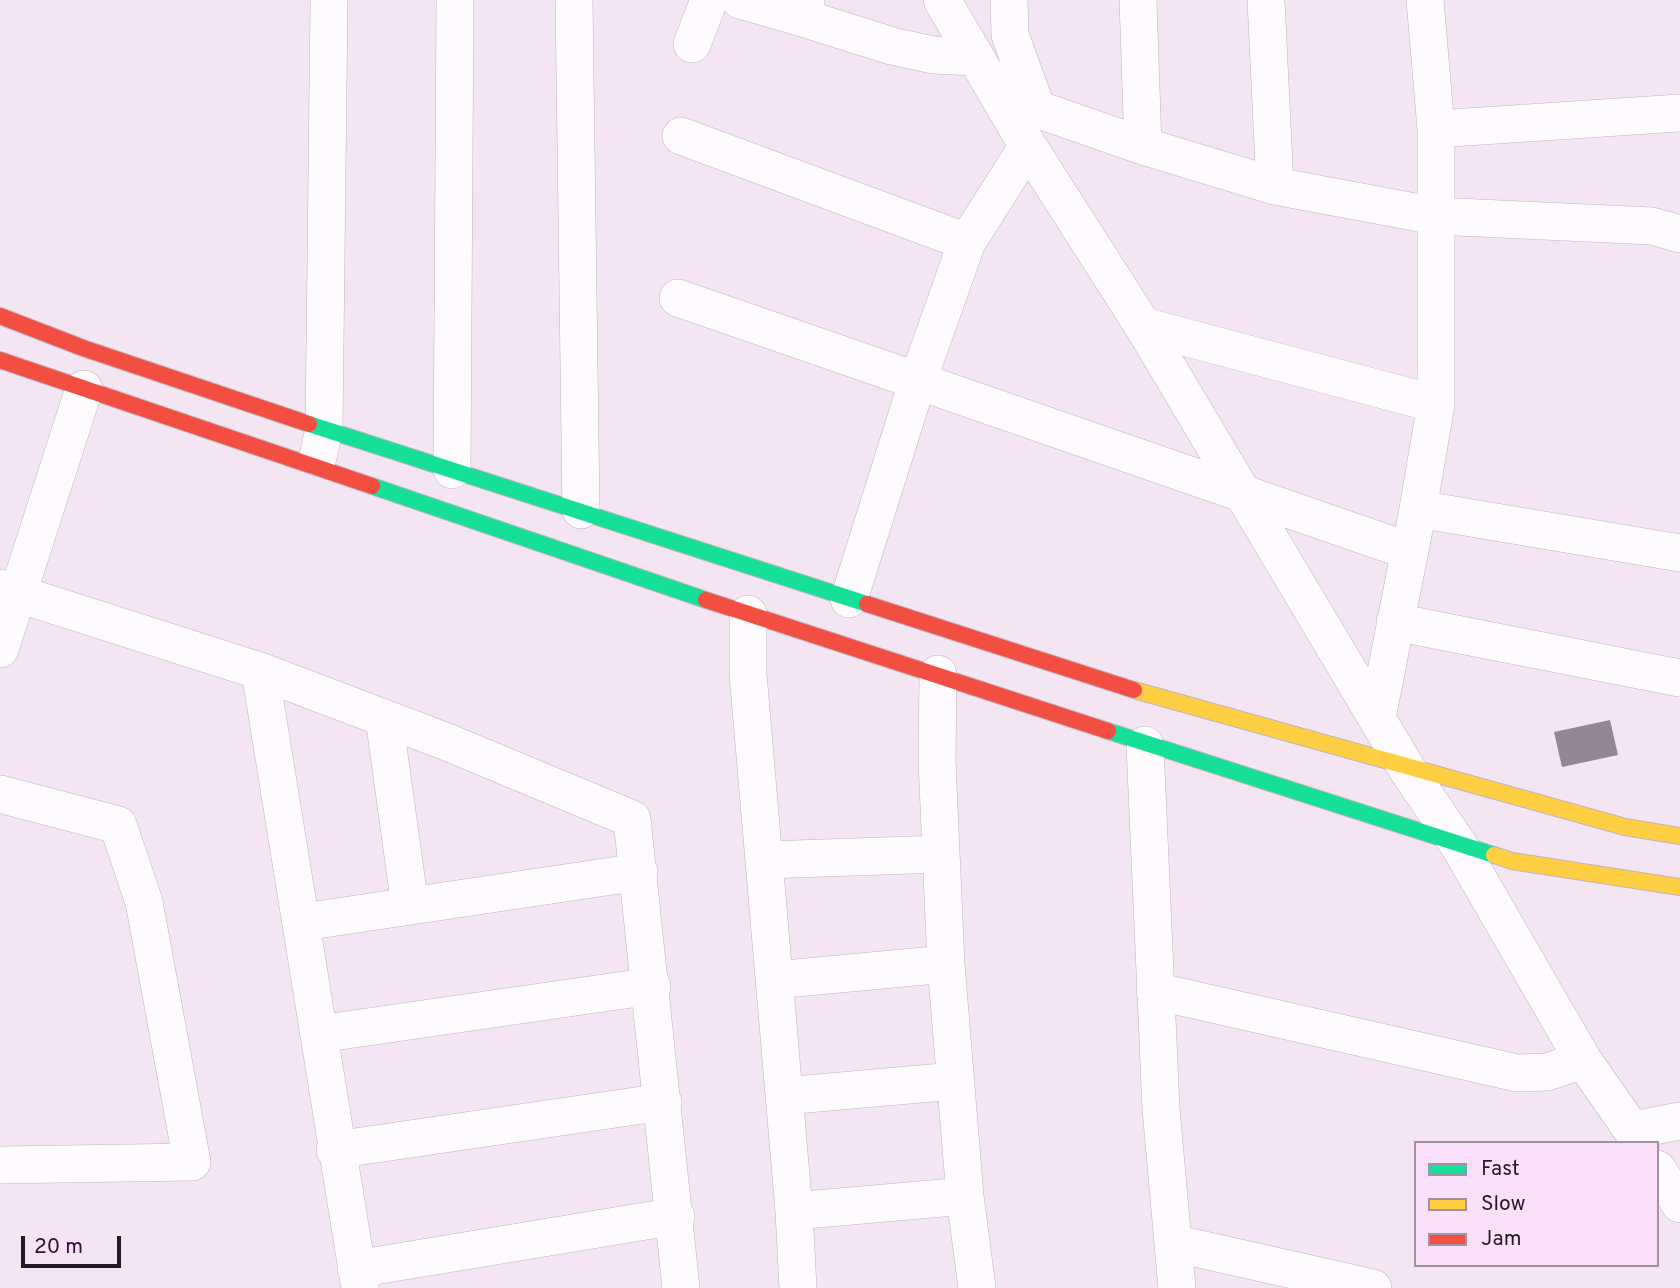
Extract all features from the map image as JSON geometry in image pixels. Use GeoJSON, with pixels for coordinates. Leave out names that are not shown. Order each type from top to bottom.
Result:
{"type":"FeatureCollection","features":[{"type":"Feature","properties":{"kind":"street"},"geometry":{"type":"LineString","coordinates":[[315,467],[324,429],[329,0]]}},
{"type":"Feature","properties":{"kind":"street"},"geometry":{"type":"LineString","coordinates":[[452,470],[455,0]]}},
{"type":"Feature","properties":{"kind":"street"},"geometry":{"type":"LineString","coordinates":[[574,0],[581,510]]}},
{"type":"Feature","properties":{"kind":"street"},"geometry":{"type":"LineString","coordinates":[[692,44],[709,0]]}},
{"type":"Feature","properties":{"kind":"street"},"geometry":{"type":"LineString","coordinates":[[740,0],[806,10],[920,52],[976,57]]}},
{"type":"Feature","properties":{"kind":"street"},"geometry":{"type":"LineString","coordinates":[[942,0],[1028,146],[1143,326],[1244,493],[1407,769],[1458,844],[1583,1060],[1637,1136],[1680,1121]]}},
{"type":"Feature","properties":{"kind":"street"},"geometry":{"type":"LineString","coordinates":[[1009,0],[1010,35],[1037,109],[1143,146],[1275,186],[1436,216],[1652,226],[1680,234]]}},
{"type":"Feature","properties":{"kind":"street"},"geometry":{"type":"LineString","coordinates":[[1138,0],[1143,146]]}},
{"type":"Feature","properties":{"kind":"street"},"geometry":{"type":"LineString","coordinates":[[1266,0],[1275,186]]}},
{"type":"Feature","properties":{"kind":"street"},"geometry":{"type":"LineString","coordinates":[[1377,718],[1436,404],[1436,129],[1425,0]]}},
{"type":"Feature","properties":{"kind":"street"},"geometry":{"type":"LineString","coordinates":[[1436,129],[1680,113]]}},
{"type":"Feature","properties":{"kind":"street"},"geometry":{"type":"LineString","coordinates":[[681,136],[967,242]]}},
{"type":"Feature","properties":{"kind":"street"},"geometry":{"type":"LineString","coordinates":[[849,599],[918,380],[967,242],[1028,146]]}},
{"type":"Feature","properties":{"kind":"street"},"geometry":{"type":"LineString","coordinates":[[678,298],[1409,551]]}},
{"type":"Feature","properties":{"kind":"street"},"geometry":{"type":"LineString","coordinates":[[0,316],[83,348],[324,429],[1184,706],[1625,827],[1680,835]]}},
{"type":"Feature","properties":{"kind":"street"},"geometry":{"type":"LineString","coordinates":[[1143,326],[1436,404]]}},
{"type":"Feature","properties":{"kind":"street"},"geometry":{"type":"LineString","coordinates":[[0,360],[748,614],[938,674],[1145,745],[1512,861],[1680,887]]}},
{"type":"Feature","properties":{"kind":"street"},"geometry":{"type":"LineString","coordinates":[[0,649],[9,591],[84,388]]}},
{"type":"Feature","properties":{"kind":"street"},"geometry":{"type":"LineString","coordinates":[[1418,509],[1680,553]]}},
{"type":"Feature","properties":{"kind":"street"},"geometry":{"type":"LineString","coordinates":[[9,591],[260,671],[384,718],[632,819],[652,986],[681,1288]]}},
{"type":"Feature","properties":{"kind":"street"},"geometry":{"type":"LineString","coordinates":[[748,614],[748,674],[794,1211],[797,1288]]}},
{"type":"Feature","properties":{"kind":"street"},"geometry":{"type":"LineString","coordinates":[[1395,622],[1680,678]]}},
{"type":"Feature","properties":{"kind":"street"},"geometry":{"type":"LineString","coordinates":[[260,671],[303,922],[335,1150],[358,1279],[676,1216]]}},
{"type":"Feature","properties":{"kind":"street"},"geometry":{"type":"LineString","coordinates":[[938,674],[946,964],[965,1196],[977,1288]]}},
{"type":"Feature","properties":{"kind":"street"},"geometry":{"type":"LineString","coordinates":[[384,718],[410,906]]}},
{"type":"Feature","properties":{"kind":"street"},"geometry":{"type":"LineString","coordinates":[[1145,745],[1161,1109],[1177,1288]]}},
{"type":"Feature","properties":{"kind":"street"},"geometry":{"type":"LineString","coordinates":[[0,794],[118,825],[144,902],[191,1162],[0,1165]]}},
{"type":"Feature","properties":{"kind":"street"},"geometry":{"type":"LineString","coordinates":[[765,860],[941,854]]}},
{"type":"Feature","properties":{"kind":"street"},"geometry":{"type":"LineString","coordinates":[[303,922],[639,872]]}},
{"type":"Feature","properties":{"kind":"street"},"geometry":{"type":"LineString","coordinates":[[775,980],[946,964]]}},
{"type":"Feature","properties":{"kind":"street"},"geometry":{"type":"LineString","coordinates":[[319,1034],[652,986]]}},
{"type":"Feature","properties":{"kind":"street"},"geometry":{"type":"LineString","coordinates":[[1156,990],[1517,1073],[1548,1072],[1583,1060]]}},
{"type":"Feature","properties":{"kind":"street"},"geometry":{"type":"LineString","coordinates":[[784,1096],[954,1081]]}},
{"type":"Feature","properties":{"kind":"street"},"geometry":{"type":"LineString","coordinates":[[335,1150],[663,1102]]}},
{"type":"Feature","properties":{"kind":"street"},"geometry":{"type":"LineString","coordinates":[[1659,1172],[1680,1204]]}},
{"type":"Feature","properties":{"kind":"street"},"geometry":{"type":"LineString","coordinates":[[794,1211],[965,1196]]}},
{"type":"Feature","properties":{"kind":"street"},"geometry":{"type":"LineString","coordinates":[[1173,1243],[1373,1288]]}},
{"type":"Feature","properties":{"kind":"building"},"geometry":{"type":"Polygon","coordinates":[[[1610,720],[1618,755],[1562,767],[1554,732],[1610,720]]]}},
{"type":"Feature","properties":{"kind":"traffic: fast"},"geometry":{"type":"LineString","coordinates":[[309,424],[867,604]]}},
{"type":"Feature","properties":{"kind":"traffic: fast"},"geometry":{"type":"LineString","coordinates":[[372,486],[706,600]]}},
{"type":"Feature","properties":{"kind":"traffic: fast"},"geometry":{"type":"LineString","coordinates":[[1108,731],[1494,855]]}},
{"type":"Feature","properties":{"kind":"traffic: slow"},"geometry":{"type":"LineString","coordinates":[[1134,690],[1625,827],[1680,836]]}},
{"type":"Feature","properties":{"kind":"traffic: slow"},"geometry":{"type":"LineString","coordinates":[[1494,855],[1512,861],[1680,887]]}},
{"type":"Feature","properties":{"kind":"traffic: jam"},"geometry":{"type":"LineString","coordinates":[[0,316],[83,348],[309,424]]}},
{"type":"Feature","properties":{"kind":"traffic: jam"},"geometry":{"type":"LineString","coordinates":[[0,360],[372,486]]}},
{"type":"Feature","properties":{"kind":"traffic: jam"},"geometry":{"type":"LineString","coordinates":[[706,600],[1108,731]]}},
{"type":"Feature","properties":{"kind":"traffic: jam"},"geometry":{"type":"LineString","coordinates":[[867,604],[1134,690]]}}]}
